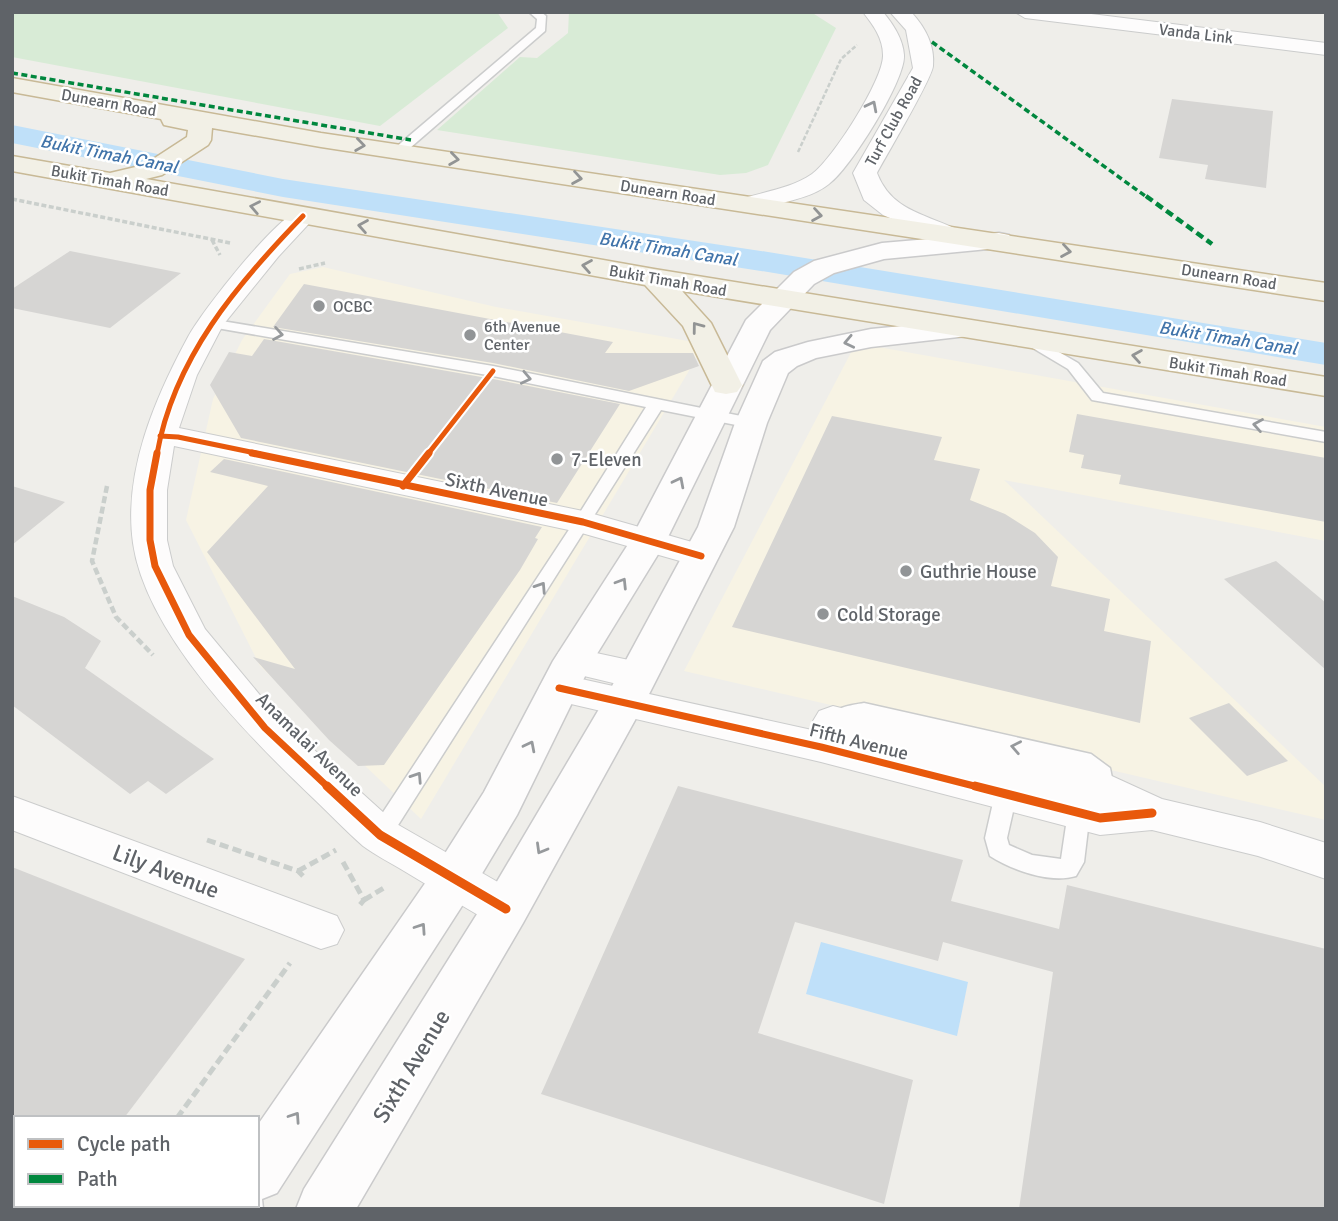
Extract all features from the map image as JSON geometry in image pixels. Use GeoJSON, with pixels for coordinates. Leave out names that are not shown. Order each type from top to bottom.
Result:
{"type":"FeatureCollection","features":[{"type":"Feature","properties":{"kind":"highway","name":"Dunearn Road"},"geometry":{"type":"LineString","coordinates":[[12,87],[321,140],[1326,292]]}},
{"type":"Feature","properties":{"kind":"highway"},"geometry":{"type":"LineString","coordinates":[[12,87],[200,125],[199,140],[153,170],[121,180],[100,178]]}},
{"type":"Feature","properties":{"kind":"highway"},"geometry":{"type":"LineString","coordinates":[[207,198],[185,188],[180,175],[221,149],[265,138],[321,140]]}},
{"type":"Feature","properties":{"kind":"highway","name":"Bukit Timah Road"},"geometry":{"type":"LineString","coordinates":[[12,163],[654,278],[1326,387]]}},
{"type":"Feature","properties":{"kind":"highway"},"geometry":{"type":"LineString","coordinates":[[654,278],[696,324],[719,400]]}},
{"type":"Feature","properties":{"kind":"main road"},"geometry":{"type":"LineString","coordinates":[[259,1171],[454,879],[501,803],[566,675],[647,542],[757,326],[804,278],[824,267],[882,251],[999,241]]}},
{"type":"Feature","properties":{"kind":"main road","name":"Sixth Avenue"},"geometry":{"type":"LineString","coordinates":[[324,1209],[506,909],[631,688],[716,527],[751,423],[774,368],[786,359],[807,351],[871,338],[965,329]]}},
{"type":"Feature","properties":{"kind":"street","name":"Turf Club Road"},"geometry":{"type":"LineString","coordinates":[[750,204],[821,179],[843,153],[869,112],[894,57],[886,28],[873,12]]}},
{"type":"Feature","properties":{"kind":"street","name":"Turf Club Road"},"geometry":{"type":"LineString","coordinates":[[900,12],[915,28],[923,68],[865,173],[873,195],[892,210],[945,233]]}},
{"type":"Feature","properties":{"kind":"street","name":"Vanda Link"},"geometry":{"type":"LineString","coordinates":[[1025,12],[1326,49]]}},
{"type":"Feature","properties":{"kind":"street","name":"Anamalai Avenue"},"geometry":{"type":"LineString","coordinates":[[303,216],[269,251],[211,323],[182,375],[160,436],[150,490],[150,540],[156,566],[189,635],[265,729],[380,835],[506,909]]}},
{"type":"Feature","properties":{"kind":"street","name":"Sixth Avenue"},"geometry":{"type":"LineString","coordinates":[[160,436],[583,522],[701,556]]}},
{"type":"Feature","properties":{"kind":"street","name":"Fifth Avenue"},"geometry":{"type":"LineString","coordinates":[[566,675],[827,734],[1088,787]]}},
{"type":"Feature","properties":{"kind":"street","name":"Fifth Avenue"},"geometry":{"type":"LineString","coordinates":[[827,734],[1006,794],[1088,787]]}},
{"type":"Feature","properties":{"kind":"street","name":"Fifth Avenue"},"geometry":{"type":"LineString","coordinates":[[1088,787],[1100,818],[1152,813],[1260,839],[1326,861]]}},
{"type":"Feature","properties":{"kind":"street","name":"Lily Avenue"},"geometry":{"type":"LineString","coordinates":[[12,812],[320,930]]}},
{"type":"Feature","properties":{"kind":"lane"},"geometry":{"type":"LineString","coordinates":[[398,151],[541,29],[542,18],[534,12]]}},
{"type":"Feature","properties":{"kind":"lane"},"geometry":{"type":"LineString","coordinates":[[211,323],[493,371],[656,405],[719,400],[751,423]]}},
{"type":"Feature","properties":{"kind":"lane"},"geometry":{"type":"LineString","coordinates":[[1026,338],[1073,366],[1098,397],[1326,436]]}},
{"type":"Feature","properties":{"kind":"lane"},"geometry":{"type":"LineString","coordinates":[[380,835],[656,405]]}},
{"type":"Feature","properties":{"kind":"lane"},"geometry":{"type":"LineString","coordinates":[[1006,794],[996,838],[998,850],[1006,856],[1068,869],[1072,862],[1088,787]]}},
{"type":"Feature","properties":{"kind":"path"},"geometry":{"type":"LineString","coordinates":[[795,157],[841,59],[857,45]]}},
{"type":"Feature","properties":{"kind":"path"},"geometry":{"type":"LineString","coordinates":[[12,199],[269,251]]}},
{"type":"Feature","properties":{"kind":"path"},"geometry":{"type":"LineString","coordinates":[[293,270],[325,263]]}},
{"type":"Feature","properties":{"kind":"path"},"geometry":{"type":"LineString","coordinates":[[298,871],[337,849]]}},
{"type":"Feature","properties":{"kind":"path"},"geometry":{"type":"LineString","coordinates":[[178,1116],[240,1029],[291,964]]}},
{"type":"Feature","properties":{"kind":"shaded area"},"geometry":{"type":"Polygon","coordinates":[[[323,267],[496,307],[705,344],[421,819],[260,666],[186,520],[213,399],[242,340],[290,274],[323,267]]]}},
{"type":"Feature","properties":{"kind":"shaded area"},"geometry":{"type":"Polygon","coordinates":[[[856,343],[1326,427],[1326,541],[1004,480],[1326,787],[1326,820],[684,671],[856,343]]]}},
{"type":"Feature","properties":{"kind":"green space"},"geometry":{"type":"Polygon","coordinates":[[[12,12],[497,12],[508,28],[380,126],[12,57],[12,12]]]}},
{"type":"Feature","properties":{"kind":"green space"},"geometry":{"type":"Polygon","coordinates":[[[569,12],[811,12],[836,28],[768,165],[746,173],[720,175],[437,130],[520,57],[537,58],[568,33],[569,12]]]}},
{"type":"Feature","properties":{"kind":"water"},"geometry":{"type":"Polygon","coordinates":[[[821,942],[968,982],[957,1036],[806,994],[821,942]]]}},
{"type":"Feature","properties":{"kind":"building"},"geometry":{"type":"Polygon","coordinates":[[[1172,99],[1273,111],[1266,188],[1205,179],[1208,165],[1159,158],[1172,99]]]}},
{"type":"Feature","properties":{"kind":"building"},"geometry":{"type":"Polygon","coordinates":[[[70,251],[181,273],[110,328],[12,308],[12,289],[70,251]]]}},
{"type":"Feature","properties":{"kind":"building","name":"6th Avenue Center"},"geometry":{"type":"Polygon","coordinates":[[[304,284],[613,342],[605,353],[693,353],[699,366],[629,391],[493,363],[273,327],[304,284]]]}},
{"type":"Feature","properties":{"kind":"building"},"geometry":{"type":"Polygon","coordinates":[[[264,339],[620,404],[557,503],[241,438],[210,385],[229,352],[252,356],[264,339]]]}},
{"type":"Feature","properties":{"kind":"building"},"geometry":{"type":"Polygon","coordinates":[[[1077,414],[1326,458],[1326,522],[1119,484],[1121,475],[1081,468],[1084,455],[1069,452],[1077,414]]]}},
{"type":"Feature","properties":{"kind":"building","name":"Guthrie House"},"geometry":{"type":"Polygon","coordinates":[[[832,416],[942,437],[934,460],[980,469],[970,500],[1005,514],[1035,533],[1058,557],[1051,586],[1110,599],[1104,631],[1151,641],[1140,723],[732,627],[832,416]]]}},
{"type":"Feature","properties":{"kind":"building"},"geometry":{"type":"Polygon","coordinates":[[[224,459],[542,527],[520,570],[384,765],[358,766],[329,740],[253,657],[295,669],[207,552],[268,486],[210,472],[224,459]]]}},
{"type":"Feature","properties":{"kind":"building"},"geometry":{"type":"Polygon","coordinates":[[[12,486],[65,502],[12,545],[12,486]]]}},
{"type":"Feature","properties":{"kind":"building"},"geometry":{"type":"Polygon","coordinates":[[[1276,561],[1326,603],[1326,670],[1224,579],[1276,561]]]}},
{"type":"Feature","properties":{"kind":"building"},"geometry":{"type":"Polygon","coordinates":[[[12,596],[64,617],[101,641],[85,668],[214,759],[166,794],[148,781],[130,794],[12,705],[12,596]]]}},
{"type":"Feature","properties":{"kind":"building"},"geometry":{"type":"Polygon","coordinates":[[[1229,703],[1288,761],[1247,776],[1189,718],[1229,703]]]}},
{"type":"Feature","properties":{"kind":"building"},"geometry":{"type":"Polygon","coordinates":[[[678,786],[963,860],[951,901],[1059,929],[1067,885],[1326,949],[1326,1209],[1019,1209],[1053,972],[943,942],[938,961],[795,922],[758,1033],[913,1080],[884,1204],[541,1094],[678,786]]]}},
{"type":"Feature","properties":{"kind":"building"},"geometry":{"type":"Polygon","coordinates":[[[12,867],[245,959],[126,1116],[12,1118],[12,867]]]}},
{"type":"Feature","properties":{"kind":"waterway","name":"Bukit Timah Canal"},"geometry":{"type":"LineString","coordinates":[[12,134],[283,188],[768,262],[1326,354]]}},
{"type":"Feature","properties":{"kind":"marked path"},"geometry":{"type":"LineString","coordinates":[[932,42],[1212,244]]}},
{"type":"Feature","properties":{"kind":"marked path"},"geometry":{"type":"LineString","coordinates":[[12,73],[411,140]]}},
{"type":"Feature","properties":{"kind":"cycle path"},"geometry":{"type":"LineString","coordinates":[[303,216],[269,251],[210,323],[182,375],[160,436],[150,490],[150,540],[155,566],[189,635],[265,728],[380,835],[506,909]]}},
{"type":"Feature","properties":{"kind":"cycle path"},"geometry":{"type":"LineString","coordinates":[[403,486],[493,371]]}},
{"type":"Feature","properties":{"kind":"cycle path"},"geometry":{"type":"LineString","coordinates":[[160,436],[178,437],[583,522],[701,556]]}},
{"type":"Feature","properties":{"kind":"cycle path"},"geometry":{"type":"LineString","coordinates":[[559,688],[821,747],[1100,818],[1152,813]]}},
{"type":"Feature","properties":{"kind":"place","name":"OCBC"},"geometry":{"type":"Point","coordinates":[319,306]}},
{"type":"Feature","properties":{"kind":"place","name":"6th Avenue Center"},"geometry":{"type":"Point","coordinates":[470,335]}},
{"type":"Feature","properties":{"kind":"place","name":"7-Eleven"},"geometry":{"type":"Point","coordinates":[557,459]}},
{"type":"Feature","properties":{"kind":"place","name":"Guthrie House"},"geometry":{"type":"Point","coordinates":[906,571]}},
{"type":"Feature","properties":{"kind":"place","name":"Cold Storage"},"geometry":{"type":"Point","coordinates":[823,614]}}]}
